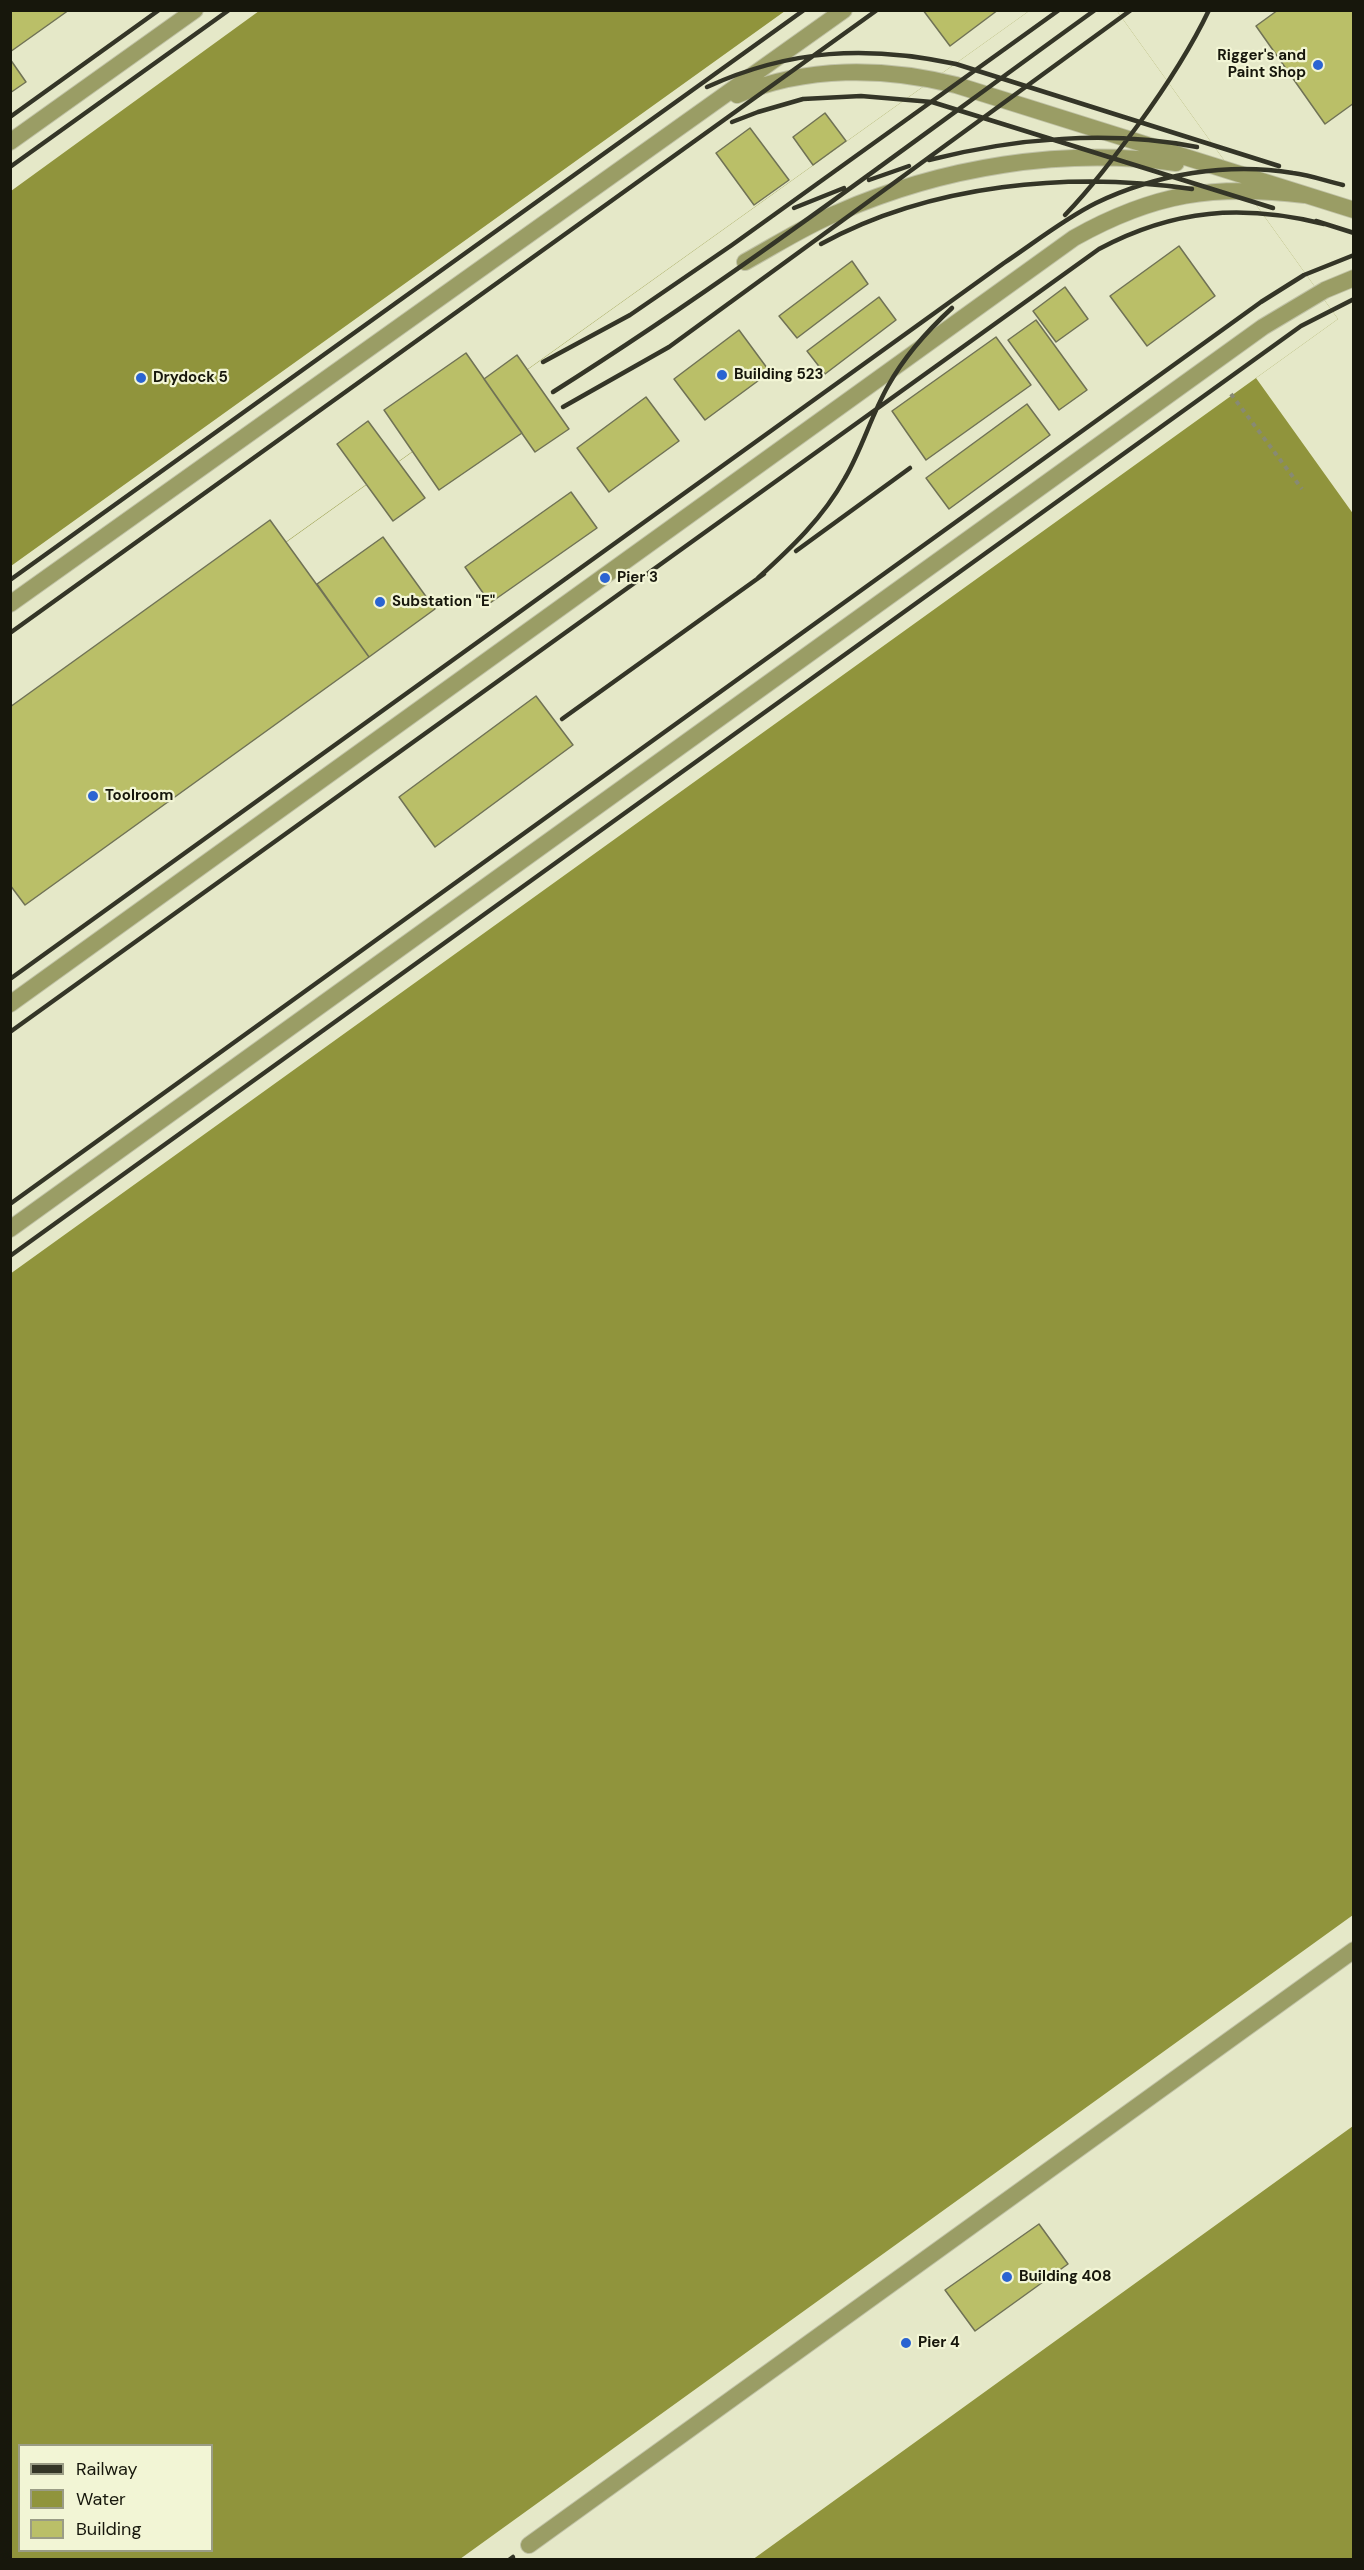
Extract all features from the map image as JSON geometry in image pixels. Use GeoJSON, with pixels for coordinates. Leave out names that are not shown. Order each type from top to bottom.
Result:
{"type":"FeatureCollection","features":[{"type":"Feature","properties":{"kind":"lane"},"geometry":{"type":"LineString","coordinates":[[10,142],[195,10]]}},
{"type":"Feature","properties":{"kind":"lane"},"geometry":{"type":"LineString","coordinates":[[10,604],[844,10]]}},
{"type":"Feature","properties":{"kind":"lane"},"geometry":{"type":"LineString","coordinates":[[711,106],[746,91],[799,78],[843,72],[895,73],[956,85],[1353,210]]}},
{"type":"Feature","properties":{"kind":"lane"},"geometry":{"type":"LineString","coordinates":[[746,262],[837,213],[917,184],[985,169],[1081,157],[1113,158],[1154,160],[1195,166],[1256,180]]}},
{"type":"Feature","properties":{"kind":"lane"},"geometry":{"type":"LineString","coordinates":[[10,1004],[1074,238],[1134,208],[1184,195],[1218,190],[1269,190],[1305,195]]}},
{"type":"Feature","properties":{"kind":"lane"},"geometry":{"type":"LineString","coordinates":[[10,1229],[1254,333],[1293,308],[1353,278]]}},
{"type":"Feature","properties":{"kind":"lane"},"geometry":{"type":"LineString","coordinates":[[529,2545],[1353,1950]]}},
{"type":"Feature","properties":{"kind":"path"},"geometry":{"type":"LineString","coordinates":[[1231,394],[1302,489]]}},
{"type":"Feature","properties":{"kind":"water","name":"Drydock 5"},"geometry":{"type":"Polygon","coordinates":[[[259,11],[785,11],[11,566],[11,191],[259,11]]]}},
{"type":"Feature","properties":{"kind":"water"},"geometry":{"type":"Polygon","coordinates":[[[1029,11],[1117,11],[1338,319],[1256,378],[1354,515],[1353,2559],[11,2559],[10,739],[1029,11]]]}},
{"type":"Feature","properties":{"kind":"pier","name":"Pier 3"},"geometry":{"type":"Polygon","coordinates":[[[1029,11],[1117,11],[1338,319],[10,1274],[11,739],[1029,11]]]}},
{"type":"Feature","properties":{"kind":"pier","name":"Pier 4"},"geometry":{"type":"Polygon","coordinates":[[[1353,1915],[1353,2126],[752,2560],[460,2559],[1353,1915]]]}},
{"type":"Feature","properties":{"kind":"building"},"geometry":{"type":"Polygon","coordinates":[[[10,10],[69,10],[10,52],[10,10]]]}},
{"type":"Feature","properties":{"kind":"building"},"geometry":{"type":"Polygon","coordinates":[[[923,10],[998,10],[950,46],[923,10]]]}},
{"type":"Feature","properties":{"kind":"building","name":"Rigger's and Paint Shop"},"geometry":{"type":"Polygon","coordinates":[[[1278,10],[1354,10],[1354,103],[1325,124],[1256,26],[1278,10]]]}},
{"type":"Feature","properties":{"kind":"building"},"geometry":{"type":"Polygon","coordinates":[[[10,59],[26,82],[10,93],[10,59]]]}},
{"type":"Feature","properties":{"kind":"building"},"geometry":{"type":"Polygon","coordinates":[[[825,113],[846,141],[813,165],[793,137],[825,113]]]}},
{"type":"Feature","properties":{"kind":"building"},"geometry":{"type":"Polygon","coordinates":[[[750,128],[789,180],[754,205],[716,153],[750,128]]]}},
{"type":"Feature","properties":{"kind":"building"},"geometry":{"type":"Polygon","coordinates":[[[1179,246],[1215,296],[1147,346],[1110,296],[1179,246]]]}},
{"type":"Feature","properties":{"kind":"building"},"geometry":{"type":"Polygon","coordinates":[[[852,261],[868,284],[797,338],[779,316],[852,261]]]}},
{"type":"Feature","properties":{"kind":"building"},"geometry":{"type":"Polygon","coordinates":[[[1065,287],[1088,319],[1056,342],[1033,311],[1065,287]]]}},
{"type":"Feature","properties":{"kind":"building"},"geometry":{"type":"Polygon","coordinates":[[[879,297],[896,320],[825,374],[807,351],[879,297]]]}},
{"type":"Feature","properties":{"kind":"building"},"geometry":{"type":"Polygon","coordinates":[[[1036,320],[1087,390],[1059,410],[1008,340],[1036,320]]]}},
{"type":"Feature","properties":{"kind":"building","name":"Building 523"},"geometry":{"type":"Polygon","coordinates":[[[739,330],[770,372],[705,420],[674,379],[739,330]]]}},
{"type":"Feature","properties":{"kind":"building"},"geometry":{"type":"Polygon","coordinates":[[[996,337],[1031,385],[926,460],[892,411],[996,337]]]}},
{"type":"Feature","properties":{"kind":"building"},"geometry":{"type":"Polygon","coordinates":[[[466,353],[522,433],[439,490],[384,410],[466,353]]]}},
{"type":"Feature","properties":{"kind":"building"},"geometry":{"type":"Polygon","coordinates":[[[517,355],[569,429],[535,452],[484,379],[517,355]]]}},
{"type":"Feature","properties":{"kind":"building"},"geometry":{"type":"Polygon","coordinates":[[[646,397],[679,441],[609,492],[577,448],[646,397]]]}},
{"type":"Feature","properties":{"kind":"building"},"geometry":{"type":"Polygon","coordinates":[[[1027,404],[1050,435],[949,509],[926,478],[1027,404]]]}},
{"type":"Feature","properties":{"kind":"building"},"geometry":{"type":"Polygon","coordinates":[[[368,421],[425,498],[393,521],[337,444],[368,421]]]}},
{"type":"Feature","properties":{"kind":"building"},"geometry":{"type":"Polygon","coordinates":[[[571,492],[597,528],[490,603],[465,567],[571,492]]]}},
{"type":"Feature","properties":{"kind":"building","name":"Toolroom"},"geometry":{"type":"Polygon","coordinates":[[[270,520],[369,657],[25,905],[10,885],[10,707],[270,520]]]}},
{"type":"Feature","properties":{"kind":"building","name":"Substation \"E\""},"geometry":{"type":"Polygon","coordinates":[[[383,537],[435,609],[369,657],[317,584],[383,537]]]}},
{"type":"Feature","properties":{"kind":"building"},"geometry":{"type":"Polygon","coordinates":[[[536,696],[573,745],[435,847],[399,797],[536,696]]]}},
{"type":"Feature","properties":{"kind":"building","name":"Building 408"},"geometry":{"type":"Polygon","coordinates":[[[1039,2224],[1068,2264],[975,2331],[945,2290],[1039,2224]]]}},
{"type":"Feature","properties":{"kind":"railway"},"geometry":{"type":"LineString","coordinates":[[10,117],[159,10]]}},
{"type":"Feature","properties":{"kind":"railway"},"geometry":{"type":"LineString","coordinates":[[10,167],[229,10]]}},
{"type":"Feature","properties":{"kind":"railway"},"geometry":{"type":"LineString","coordinates":[[10,580],[804,10]]}},
{"type":"Feature","properties":{"kind":"railway"},"geometry":{"type":"LineString","coordinates":[[10,633],[877,10]]}},
{"type":"Feature","properties":{"kind":"railway"},"geometry":{"type":"LineString","coordinates":[[543,362],[630,315],[732,245],[1059,10]]}},
{"type":"Feature","properties":{"kind":"railway"},"geometry":{"type":"LineString","coordinates":[[553,392],[691,301],[1095,10]]}},
{"type":"Feature","properties":{"kind":"railway"},"geometry":{"type":"LineString","coordinates":[[563,407],[669,347],[1131,10]]}},
{"type":"Feature","properties":{"kind":"railway"},"geometry":{"type":"LineString","coordinates":[[1065,215],[1103,171],[1148,111],[1185,55],[1209,10]]}},
{"type":"Feature","properties":{"kind":"railway"},"geometry":{"type":"LineString","coordinates":[[707,87],[738,74],[799,58],[860,53],[923,58],[956,64],[1279,166]]}},
{"type":"Feature","properties":{"kind":"railway"},"geometry":{"type":"LineString","coordinates":[[732,122],[803,99],[861,96],[932,102],[1273,208]]}},
{"type":"Feature","properties":{"kind":"railway"},"geometry":{"type":"LineString","coordinates":[[929,160],[995,146],[1062,139],[1130,139],[1197,147]]}},
{"type":"Feature","properties":{"kind":"railway"},"geometry":{"type":"LineString","coordinates":[[869,180],[909,166]]}},
{"type":"Feature","properties":{"kind":"railway"},"geometry":{"type":"LineString","coordinates":[[10,979],[1072,216],[1096,203],[1143,185],[1168,178],[1218,170],[1268,170],[1306,175],[1343,185]]}},
{"type":"Feature","properties":{"kind":"railway"},"geometry":{"type":"LineString","coordinates":[[821,244],[863,224],[908,208],[954,195],[1002,187],[1098,182],[1192,189]]}},
{"type":"Feature","properties":{"kind":"railway"},"geometry":{"type":"LineString","coordinates":[[794,208],[844,188]]}},
{"type":"Feature","properties":{"kind":"railway"},"geometry":{"type":"LineString","coordinates":[[10,1032],[1099,249],[1154,225],[1209,214],[1265,214],[1324,224]]}},
{"type":"Feature","properties":{"kind":"railway"},"geometry":{"type":"LineString","coordinates":[[1316,221],[1354,233]]}},
{"type":"Feature","properties":{"kind":"railway"},"geometry":{"type":"LineString","coordinates":[[10,1204],[1261,302],[1304,275],[1354,255]]}},
{"type":"Feature","properties":{"kind":"railway"},"geometry":{"type":"LineString","coordinates":[[10,1256],[1301,326],[1354,299]]}},
{"type":"Feature","properties":{"kind":"railway"},"geometry":{"type":"LineString","coordinates":[[758,578],[794,544],[827,506],[851,467],[876,409],[894,375],[917,345],[952,308]]}},
{"type":"Feature","properties":{"kind":"railway"},"geometry":{"type":"LineString","coordinates":[[796,551],[910,468]]}},
{"type":"Feature","properties":{"kind":"railway"},"geometry":{"type":"LineString","coordinates":[[562,719],[764,574]]}},
{"type":"Feature","properties":{"kind":"railway"},"geometry":{"type":"LineString","coordinates":[[509,2560],[513,2557]]}},
{"type":"Feature","properties":{"kind":"place","name":"Rigger's and Paint Shop"},"geometry":{"type":"Point","coordinates":[1318,65]}},
{"type":"Feature","properties":{"kind":"place","name":"Building 523"},"geometry":{"type":"Point","coordinates":[722,375]}},
{"type":"Feature","properties":{"kind":"place","name":"Drydock 5"},"geometry":{"type":"Point","coordinates":[141,378]}},
{"type":"Feature","properties":{"kind":"place","name":"Pier 3"},"geometry":{"type":"Point","coordinates":[605,578]}},
{"type":"Feature","properties":{"kind":"place","name":"Substation \"E\""},"geometry":{"type":"Point","coordinates":[380,602]}},
{"type":"Feature","properties":{"kind":"place","name":"Toolroom"},"geometry":{"type":"Point","coordinates":[93,796]}},
{"type":"Feature","properties":{"kind":"place","name":"Building 408"},"geometry":{"type":"Point","coordinates":[1007,2277]}},
{"type":"Feature","properties":{"kind":"place","name":"Pier 4"},"geometry":{"type":"Point","coordinates":[906,2343]}}]}
